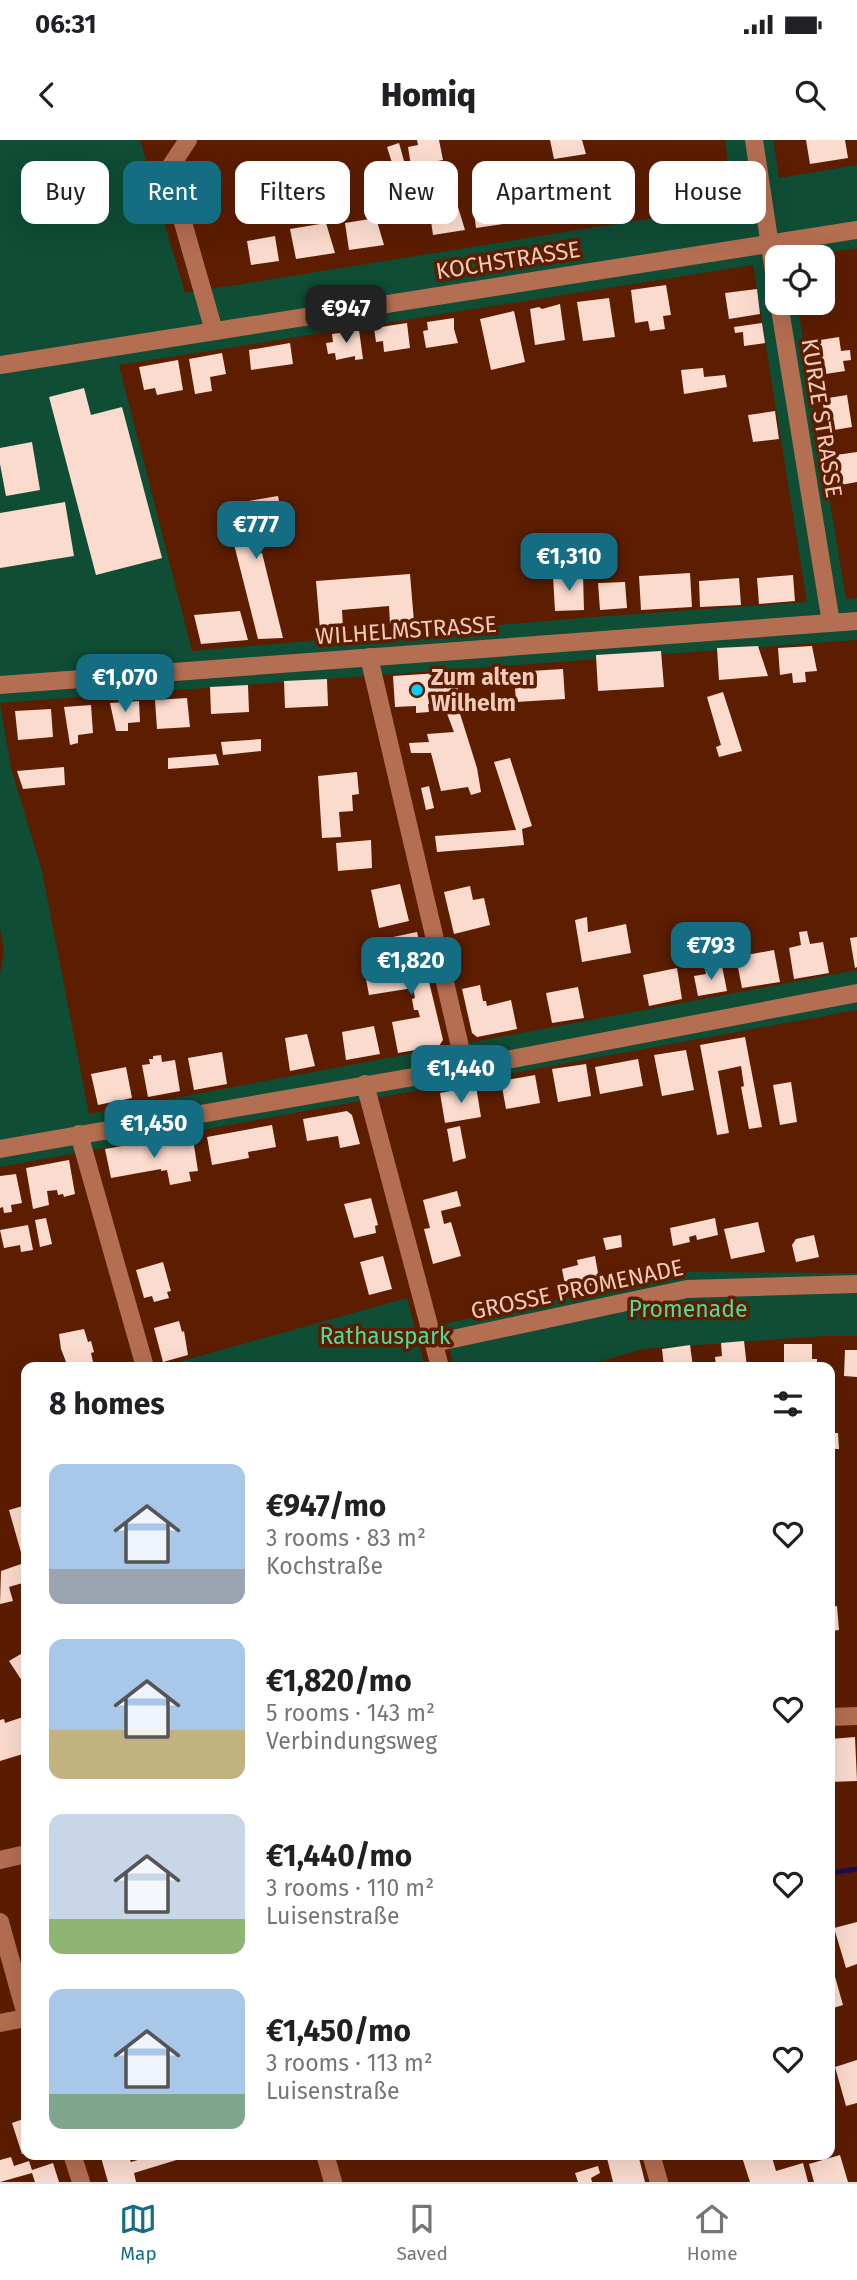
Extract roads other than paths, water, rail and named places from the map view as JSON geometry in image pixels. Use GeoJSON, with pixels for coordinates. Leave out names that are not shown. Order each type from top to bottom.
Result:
{"type":"FeatureCollection","features":[{"type":"Feature","properties":{"kind":"street"},"geometry":{"type":"LineString","coordinates":[[188,140],[168,170],[214,331]]}},
{"type":"Feature","properties":{"kind":"street"},"geometry":{"type":"LineString","coordinates":[[754,140],[769,244]]}},
{"type":"Feature","properties":{"kind":"street","name":"KOCHSTRASSE"},"geometry":{"type":"LineString","coordinates":[[0,365],[857,230]]}},
{"type":"Feature","properties":{"kind":"street","name":"KURZE STRASSE"},"geometry":{"type":"LineString","coordinates":[[781,315],[831,623]]}},
{"type":"Feature","properties":{"kind":"street","name":"WILHELMSTRASSE"},"geometry":{"type":"LineString","coordinates":[[0,685],[857,621]]}},
{"type":"Feature","properties":{"kind":"street"},"geometry":{"type":"LineString","coordinates":[[369,657],[465,1068]]}},
{"type":"Feature","properties":{"kind":"street"},"geometry":{"type":"LineString","coordinates":[[0,1149],[465,1068],[857,993]]}},
{"type":"Feature","properties":{"kind":"street"},"geometry":{"type":"LineString","coordinates":[[365,1084],[439,1362]]}},
{"type":"Feature","properties":{"kind":"street"},"geometry":{"type":"LineString","coordinates":[[79,1134],[144,1362]]}},
{"type":"Feature","properties":{"kind":"street","name":"GROSSE PROMENADE"},"geometry":{"type":"LineString","coordinates":[[434,1343],[687,1289],[857,1284]]}},
{"type":"Feature","properties":{"kind":"street"},"geometry":{"type":"LineString","coordinates":[[835,1717],[857,1716]]}},
{"type":"Feature","properties":{"kind":"street"},"geometry":{"type":"LineString","coordinates":[[0,1860],[21,1855]]}},
{"type":"Feature","properties":{"kind":"street"},"geometry":{"type":"LineString","coordinates":[[0,1922],[21,1999]]}},
{"type":"Feature","properties":{"kind":"street"},"geometry":{"type":"LineString","coordinates":[[0,2023],[21,2018]]}},
{"type":"Feature","properties":{"kind":"street"},"geometry":{"type":"LineString","coordinates":[[74,2160],[81,2182]]}},
{"type":"Feature","properties":{"kind":"street"},"geometry":{"type":"LineString","coordinates":[[326,2160],[333,2182]]}},
{"type":"Feature","properties":{"kind":"street"},"geometry":{"type":"LineString","coordinates":[[653,2160],[659,2182]]}},
{"type":"Feature","properties":{"kind":"waterway"},"geometry":{"type":"LineString","coordinates":[[835,1872],[857,1869]]}},
{"type":"Feature","properties":{"kind":"place","name":"Zum alten Wilhelm"},"geometry":{"type":"Point","coordinates":[417,690]}},
{"type":"Feature","properties":{"kind":"park label","name":"Promenade"},"geometry":{"type":"Point","coordinates":[688,1309]}},
{"type":"Feature","properties":{"kind":"park label","name":"Rathauspark"},"geometry":{"type":"Point","coordinates":[385,1336]}}]}
